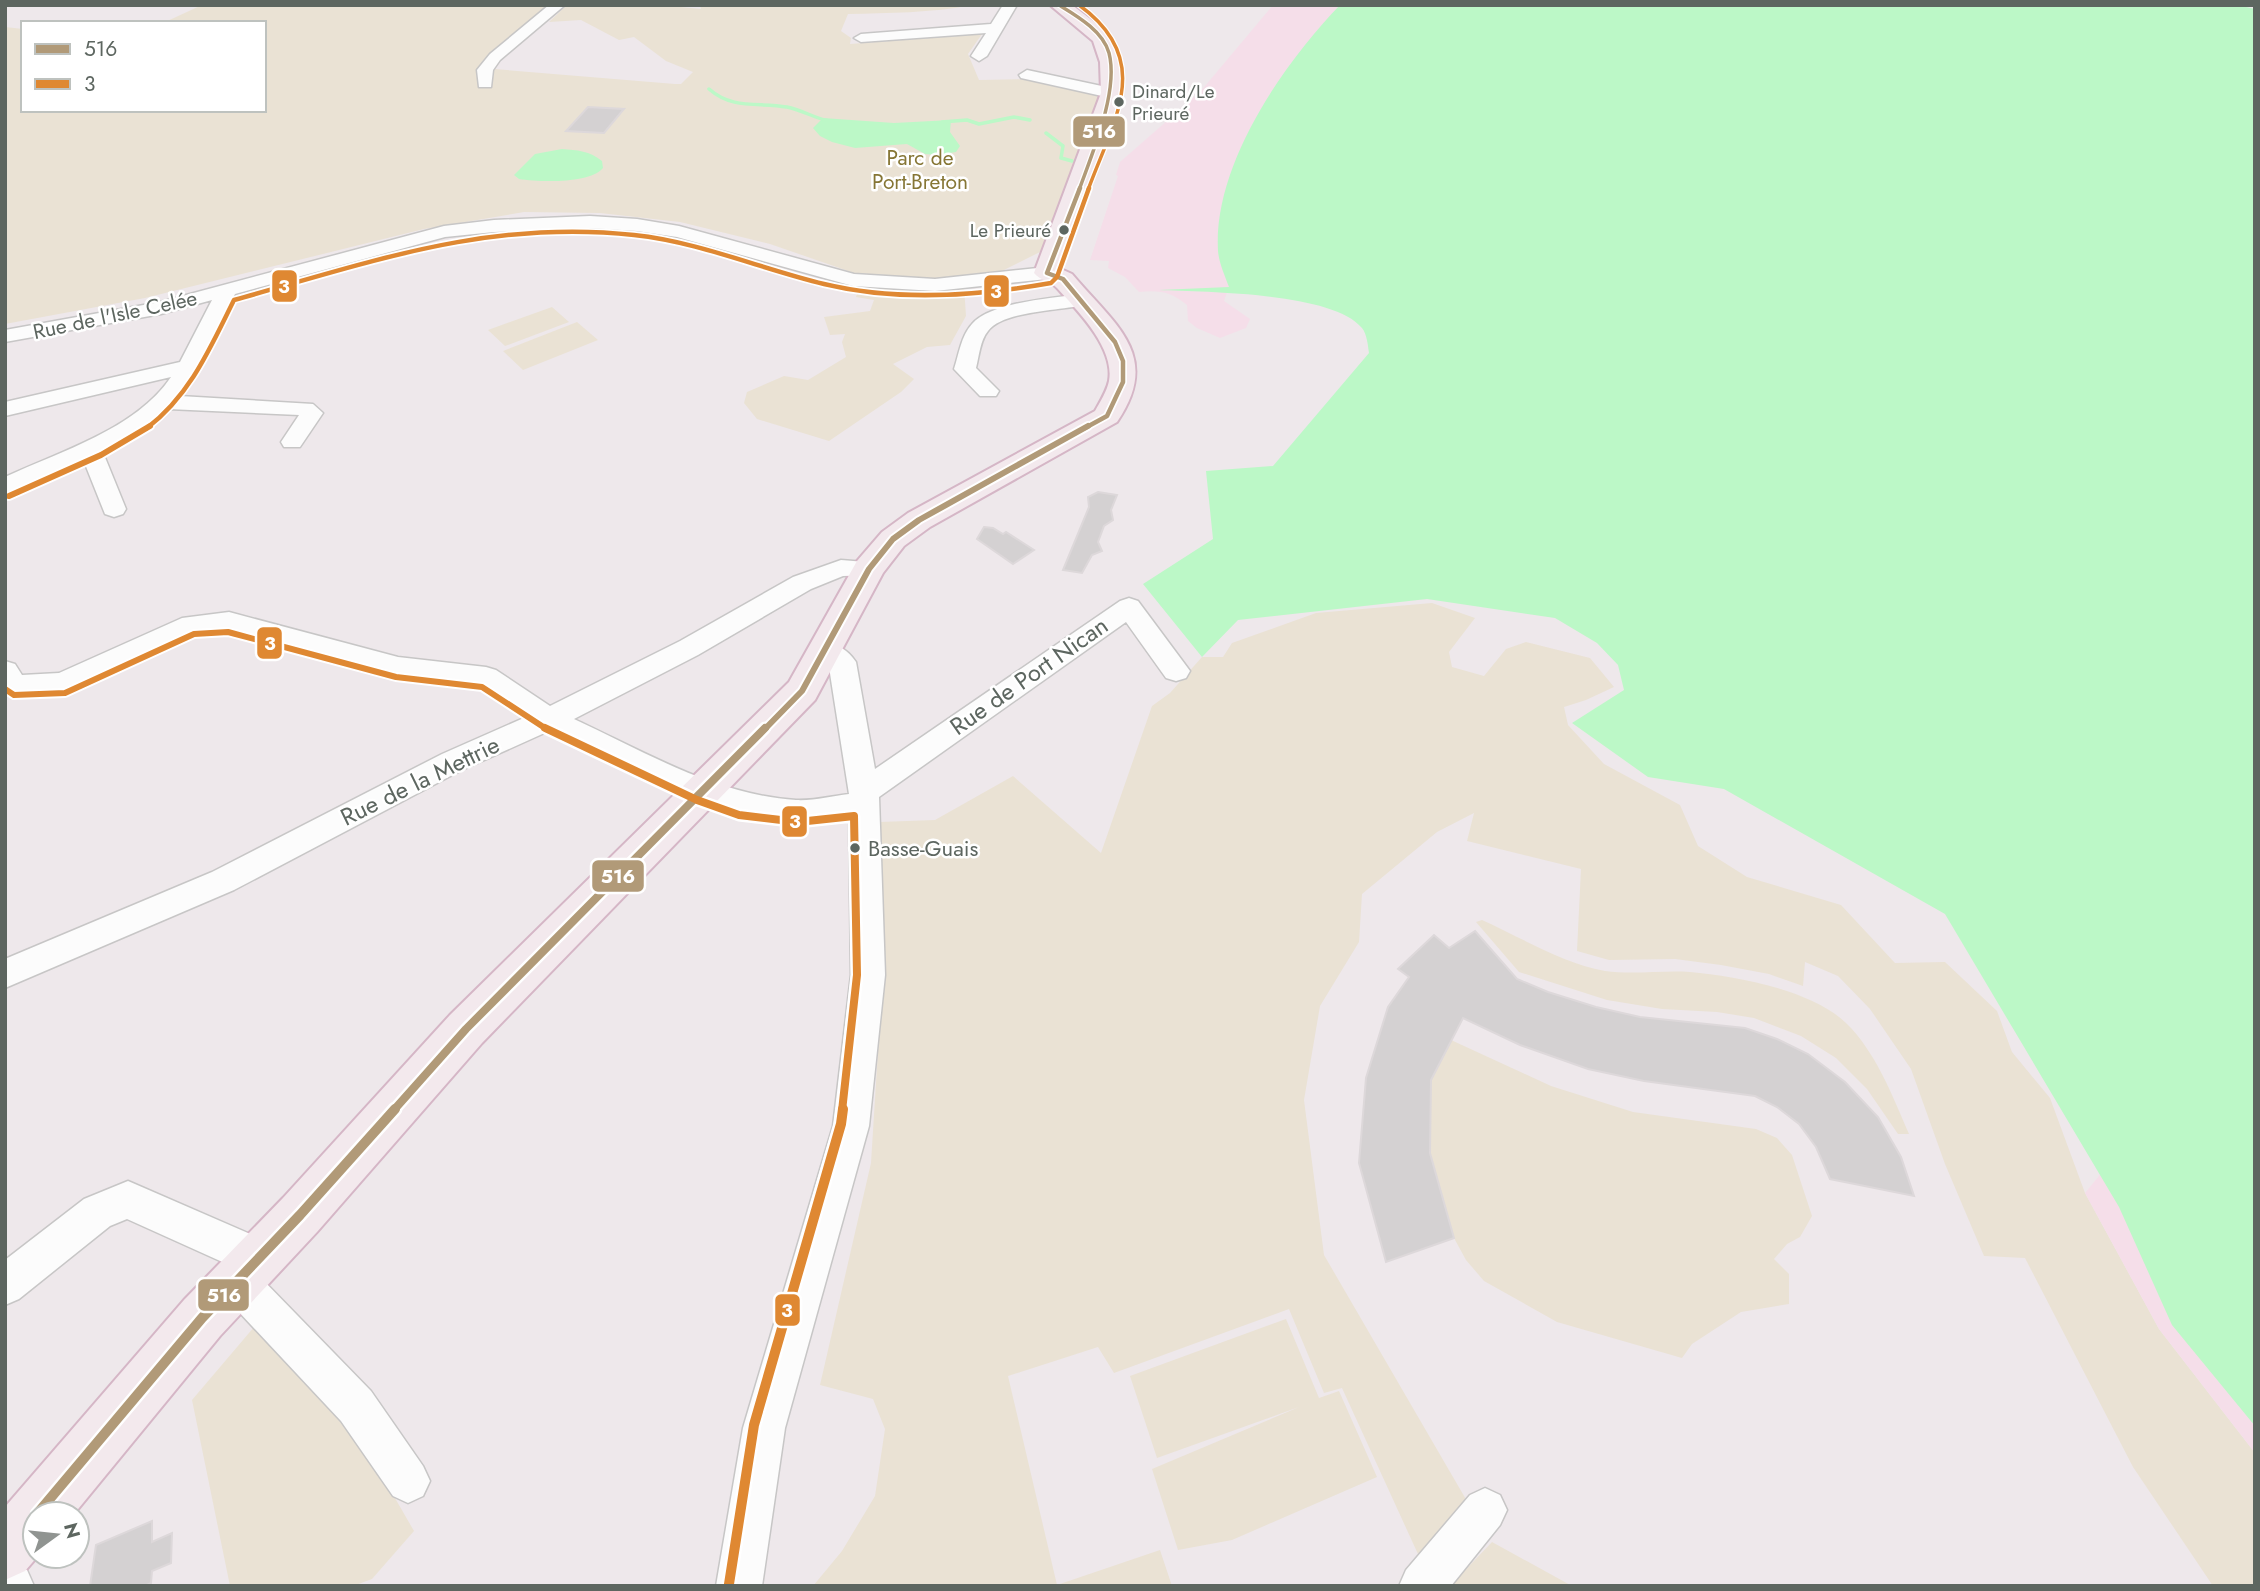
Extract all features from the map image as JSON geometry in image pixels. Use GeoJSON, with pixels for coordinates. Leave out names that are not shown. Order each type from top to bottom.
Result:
{"type":"FeatureCollection","features":[{"type":"Feature","properties":{"kind":"main road"},"geometry":{"type":"LineString","coordinates":[[49,1500],[193,1329],[467,1029],[802,691],[826,652],[869,569],[893,539],[919,520],[1107,416],[1123,382],[1123,361],[1115,342],[1081,300],[1063,279],[1048,273],[1111,93],[1111,63],[1102,37],[1087,23],[1059,5]]}},
{"type":"Feature","properties":{"kind":"main road"},"geometry":{"type":"LineString","coordinates":[[5,1552],[21,1533]]}},
{"type":"Feature","properties":{"kind":"street"},"geometry":{"type":"LineString","coordinates":[[485,85],[485,70],[495,57],[558,5]]}},
{"type":"Feature","properties":{"kind":"street"},"geometry":{"type":"LineString","coordinates":[[979,56],[1010,5]]}},
{"type":"Feature","properties":{"kind":"street"},"geometry":{"type":"LineString","coordinates":[[860,38],[996,28]]}},
{"type":"Feature","properties":{"kind":"street"},"geometry":{"type":"LineString","coordinates":[[1027,75],[1111,93]]}},
{"type":"Feature","properties":{"kind":"street","name":"Rue de l'Isle Celée"},"geometry":{"type":"LineString","coordinates":[[5,336],[99,321],[227,291],[444,232],[494,226],[590,222],[637,225],[679,232],[853,280],[935,285],[1048,273]]}},
{"type":"Feature","properties":{"kind":"street"},"geometry":{"type":"LineString","coordinates":[[5,486],[131,426],[164,402],[187,367],[227,291]]}},
{"type":"Feature","properties":{"kind":"street"},"geometry":{"type":"LineString","coordinates":[[988,391],[965,369],[979,327],[987,320],[1005,314],[1081,300]]}},
{"type":"Feature","properties":{"kind":"street"},"geometry":{"type":"LineString","coordinates":[[5,409],[187,367]]}},
{"type":"Feature","properties":{"kind":"street"},"geometry":{"type":"LineString","coordinates":[[164,402],[305,409],[312,413],[311,418],[292,442]]}},
{"type":"Feature","properties":{"kind":"street"},"geometry":{"type":"LineString","coordinates":[[89,446],[114,509]]}},
{"type":"Feature","properties":{"kind":"street","name":"Rue de la Mettrie"},"geometry":{"type":"LineString","coordinates":[[5,974],[223,881],[452,762],[549,719],[689,648],[802,583],[841,568],[869,569]]}},
{"type":"Feature","properties":{"kind":"street","name":"Rue de Port Nican"},"geometry":{"type":"LineString","coordinates":[[5,671],[15,685],[63,683],[191,624],[229,621],[398,667],[486,677],[549,719],[702,791],[742,806],[798,812],[864,798],[1129,607],[1175,671]]}},
{"type":"Feature","properties":{"kind":"street"},"geometry":{"type":"LineString","coordinates":[[739,1586],[764,1428],[850,1126],[868,975],[864,798],[842,662],[826,652]]}},
{"type":"Feature","properties":{"kind":"street"},"geometry":{"type":"LineString","coordinates":[[5,1285],[97,1212],[128,1200],[248,1270],[356,1406],[408,1481]]}},
{"type":"Feature","properties":{"kind":"street"},"geometry":{"type":"LineString","coordinates":[[1422,1586],[1485,1510]]}},
{"type":"Feature","properties":{"kind":"street"},"geometry":{"type":"LineString","coordinates":[[5,1581],[11,1586]]}},
{"type":"Feature","properties":{"kind":"green space","name":"Parc de Port-Breton"},"geometry":{"type":"Polygon","coordinates":[[[202,5],[551,5],[505,41],[482,68],[681,84],[693,72],[666,61],[634,37],[619,40],[581,20],[549,22],[567,5],[661,5],[701,9],[700,5],[972,5],[925,11],[848,14],[841,31],[851,38],[850,44],[982,34],[968,54],[979,80],[1030,79],[1100,95],[1042,251],[1002,271],[945,279],[854,273],[770,244],[680,222],[600,213],[524,212],[424,229],[145,298],[5,324],[5,27],[21,29],[21,112],[266,112],[266,21],[167,21],[202,5]]]}},
{"type":"Feature","properties":{"kind":"green space"},"geometry":{"type":"Polygon","coordinates":[[[860,285],[964,287],[966,316],[950,345],[927,347],[893,364],[914,379],[901,392],[829,441],[757,419],[744,403],[747,392],[784,376],[808,380],[846,357],[842,342],[845,334],[830,335],[824,317],[870,311],[874,300],[856,297],[860,285]]]}},
{"type":"Feature","properties":{"kind":"green space"},"geometry":{"type":"Polygon","coordinates":[[[552,307],[569,322],[505,346],[488,330],[552,307]]]}},
{"type":"Feature","properties":{"kind":"green space"},"geometry":{"type":"Polygon","coordinates":[[[577,322],[598,340],[523,370],[503,351],[577,322]]]}},
{"type":"Feature","properties":{"kind":"green space"},"geometry":{"type":"Polygon","coordinates":[[[1432,603],[1475,618],[1449,652],[1452,667],[1484,676],[1506,649],[1526,642],[1590,658],[1614,687],[1564,707],[1568,725],[1604,764],[1680,805],[1698,846],[1747,877],[1841,905],[1895,963],[1945,962],[1997,1011],[2012,1052],[2050,1098],[2085,1193],[2159,1329],[2255,1453],[2255,1586],[2213,1586],[2133,1467],[2025,1258],[1984,1256],[1945,1164],[1911,1069],[1870,1009],[1838,976],[1805,962],[1803,986],[1769,974],[1721,965],[1675,959],[1609,960],[1577,951],[1581,869],[1467,841],[1474,813],[1437,832],[1362,894],[1359,942],[1320,1006],[1304,1100],[1324,1255],[1471,1508],[1423,1565],[1342,1388],[1324,1393],[1289,1309],[1114,1373],[1098,1347],[1008,1376],[1057,1585],[1160,1550],[1172,1586],[813,1586],[842,1551],[875,1496],[885,1429],[873,1399],[820,1385],[871,1163],[882,987],[879,822],[935,820],[1013,776],[1101,853],[1152,706],[1170,693],[1202,657],[1223,657],[1232,643],[1316,613],[1432,603]]]}},
{"type":"Feature","properties":{"kind":"green space"},"geometry":{"type":"Polygon","coordinates":[[[1482,920],[1558,956],[1605,971],[1690,972],[1729,977],[1794,993],[1814,1002],[1846,1023],[1866,1047],[1883,1076],[1909,1134],[1898,1134],[1867,1089],[1836,1058],[1801,1036],[1754,1018],[1717,1012],[1662,1009],[1607,1000],[1519,972],[1476,922],[1482,920]]]}},
{"type":"Feature","properties":{"kind":"green space"},"geometry":{"type":"Polygon","coordinates":[[[1451,1040],[1551,1086],[1633,1112],[1756,1129],[1777,1138],[1792,1155],[1812,1216],[1800,1237],[1787,1244],[1774,1259],[1789,1274],[1789,1304],[1741,1312],[1692,1344],[1682,1358],[1557,1322],[1484,1281],[1466,1260],[1454,1238],[1430,1153],[1431,1080],[1451,1040]]]}},
{"type":"Feature","properties":{"kind":"green space"},"geometry":{"type":"Polygon","coordinates":[[[1286,1319],[1319,1398],[1339,1391],[1377,1477],[1232,1540],[1178,1550],[1152,1469],[1299,1407],[1157,1458],[1130,1376],[1286,1319]]]}},
{"type":"Feature","properties":{"kind":"green space"},"geometry":{"type":"Polygon","coordinates":[[[260,1320],[351,1422],[414,1531],[372,1579],[353,1586],[230,1586],[192,1400],[260,1320]]]}},
{"type":"Feature","properties":{"kind":"green space"},"geometry":{"type":"Polygon","coordinates":[[[1492,1542],[1572,1586],[1450,1586],[1492,1542]]]}},
{"type":"Feature","properties":{"kind":"sand"},"geometry":{"type":"Polygon","coordinates":[[[1273,5],[1825,5],[1229,287],[1224,301],[1250,319],[1246,328],[1220,338],[1188,321],[1187,305],[1176,297],[1159,292],[1139,292],[1125,277],[1108,268],[1109,261],[1090,260],[1118,176],[1116,175],[1120,162],[1200,92],[1273,5]]]}},
{"type":"Feature","properties":{"kind":"sand"},"geometry":{"type":"Polygon","coordinates":[[[2125,1144],[2255,1223],[2255,1453],[2159,1329],[2085,1193],[2125,1144]]]}},
{"type":"Feature","properties":{"kind":"shaded area"},"geometry":{"type":"Polygon","coordinates":[[[1340,5],[2237,5],[2255,9],[2255,1426],[2172,1325],[2119,1207],[1945,914],[1724,789],[1648,777],[1572,723],[1624,690],[1618,665],[1597,643],[1555,618],[1427,599],[1238,620],[1202,657],[1143,584],[1213,539],[1206,471],[1273,466],[1369,353],[1362,328],[1347,316],[1324,307],[1266,296],[1159,290],[1229,287],[1218,251],[1219,218],[1239,151],[1275,86],[1296,56],[1340,5]]]}},
{"type":"Feature","properties":{"kind":"shaded area"},"geometry":{"type":"Polygon","coordinates":[[[823,118],[894,123],[951,120],[950,132],[960,146],[956,152],[937,155],[925,154],[907,144],[855,148],[820,136],[813,128],[823,118]]]}},
{"type":"Feature","properties":{"kind":"shaded area"},"geometry":{"type":"Polygon","coordinates":[[[562,149],[593,155],[602,161],[603,168],[587,177],[564,181],[519,179],[514,175],[535,154],[562,149]]]}},
{"type":"Feature","properties":{"kind":"building"},"geometry":{"type":"Polygon","coordinates":[[[588,107],[624,109],[604,133],[566,131],[588,107]]]}},
{"type":"Feature","properties":{"kind":"building"},"geometry":{"type":"Polygon","coordinates":[[[1098,492],[1117,495],[1111,510],[1113,520],[1104,526],[1098,542],[1102,551],[1092,555],[1082,573],[1063,570],[1089,507],[1088,497],[1098,492]]]}},
{"type":"Feature","properties":{"kind":"building"},"geometry":{"type":"Polygon","coordinates":[[[984,527],[993,528],[1003,534],[1006,532],[1034,550],[1013,564],[977,539],[984,527]]]}},
{"type":"Feature","properties":{"kind":"building"},"geometry":{"type":"Polygon","coordinates":[[[1475,931],[1517,979],[1548,992],[1640,1017],[1745,1028],[1808,1054],[1845,1082],[1878,1117],[1901,1157],[1914,1196],[1830,1179],[1816,1147],[1799,1124],[1777,1107],[1755,1096],[1644,1081],[1588,1069],[1520,1045],[1463,1018],[1431,1080],[1430,1153],[1454,1238],[1386,1262],[1359,1163],[1366,1078],[1388,1007],[1409,977],[1398,969],[1434,935],[1449,948],[1475,931]]]}},
{"type":"Feature","properties":{"kind":"building"},"geometry":{"type":"Polygon","coordinates":[[[152,1521],[152,1542],[172,1533],[171,1563],[152,1571],[151,1583],[145,1586],[90,1586],[96,1545],[152,1521]]]}},
{"type":"Feature","properties":{"kind":"waterway"},"geometry":{"type":"LineString","coordinates":[[709,89],[718,96],[737,103],[787,107],[829,121]]}},
{"type":"Feature","properties":{"kind":"waterway"},"geometry":{"type":"LineString","coordinates":[[942,122],[967,120],[979,124],[1014,117],[1030,120]]}},
{"type":"Feature","properties":{"kind":"waterway"},"geometry":{"type":"LineString","coordinates":[[1046,133],[1063,146],[1061,158],[1072,161]]}},
{"type":"Feature","properties":{"kind":"transit line","name":"516"},"geometry":{"type":"LineString","coordinates":[[1047,273],[1090,162],[1108,98],[1111,72],[1109,53],[1100,38],[1088,25],[1059,5]]}},
{"type":"Feature","properties":{"kind":"transit line","name":"3"},"geometry":{"type":"LineString","coordinates":[[9,496],[124,443],[164,415],[196,375],[234,300],[444,243],[488,236],[539,233],[635,235],[717,252],[823,284],[897,295],[978,293],[1051,283],[1057,277],[1115,119],[1122,91],[1122,63],[1117,45],[1101,23],[1079,5]]}},
{"type":"Feature","properties":{"kind":"transit line","name":"516"},"geometry":{"type":"LineString","coordinates":[[49,1500],[202,1318],[300,1215],[466,1029],[802,691],[869,569],[893,539],[919,520],[1107,416],[1123,382],[1123,361],[1115,342],[1063,279],[1047,273]]}},
{"type":"Feature","properties":{"kind":"transit line","name":"3"},"geometry":{"type":"LineString","coordinates":[[5,689],[14,695],[65,693],[194,634],[228,632],[396,677],[482,687],[545,728],[697,800],[739,815],[798,822],[854,816],[857,975],[841,1124],[754,1425],[729,1584]]}},
{"type":"Feature","properties":{"kind":"place","name":"Dinard/Le Prieuré"},"geometry":{"type":"Point","coordinates":[1119,102]}},
{"type":"Feature","properties":{"kind":"place","name":"Le Prieuré"},"geometry":{"type":"Point","coordinates":[1064,230]}},
{"type":"Feature","properties":{"kind":"place","name":"Basse-Guais"},"geometry":{"type":"Point","coordinates":[855,848]}}]}
